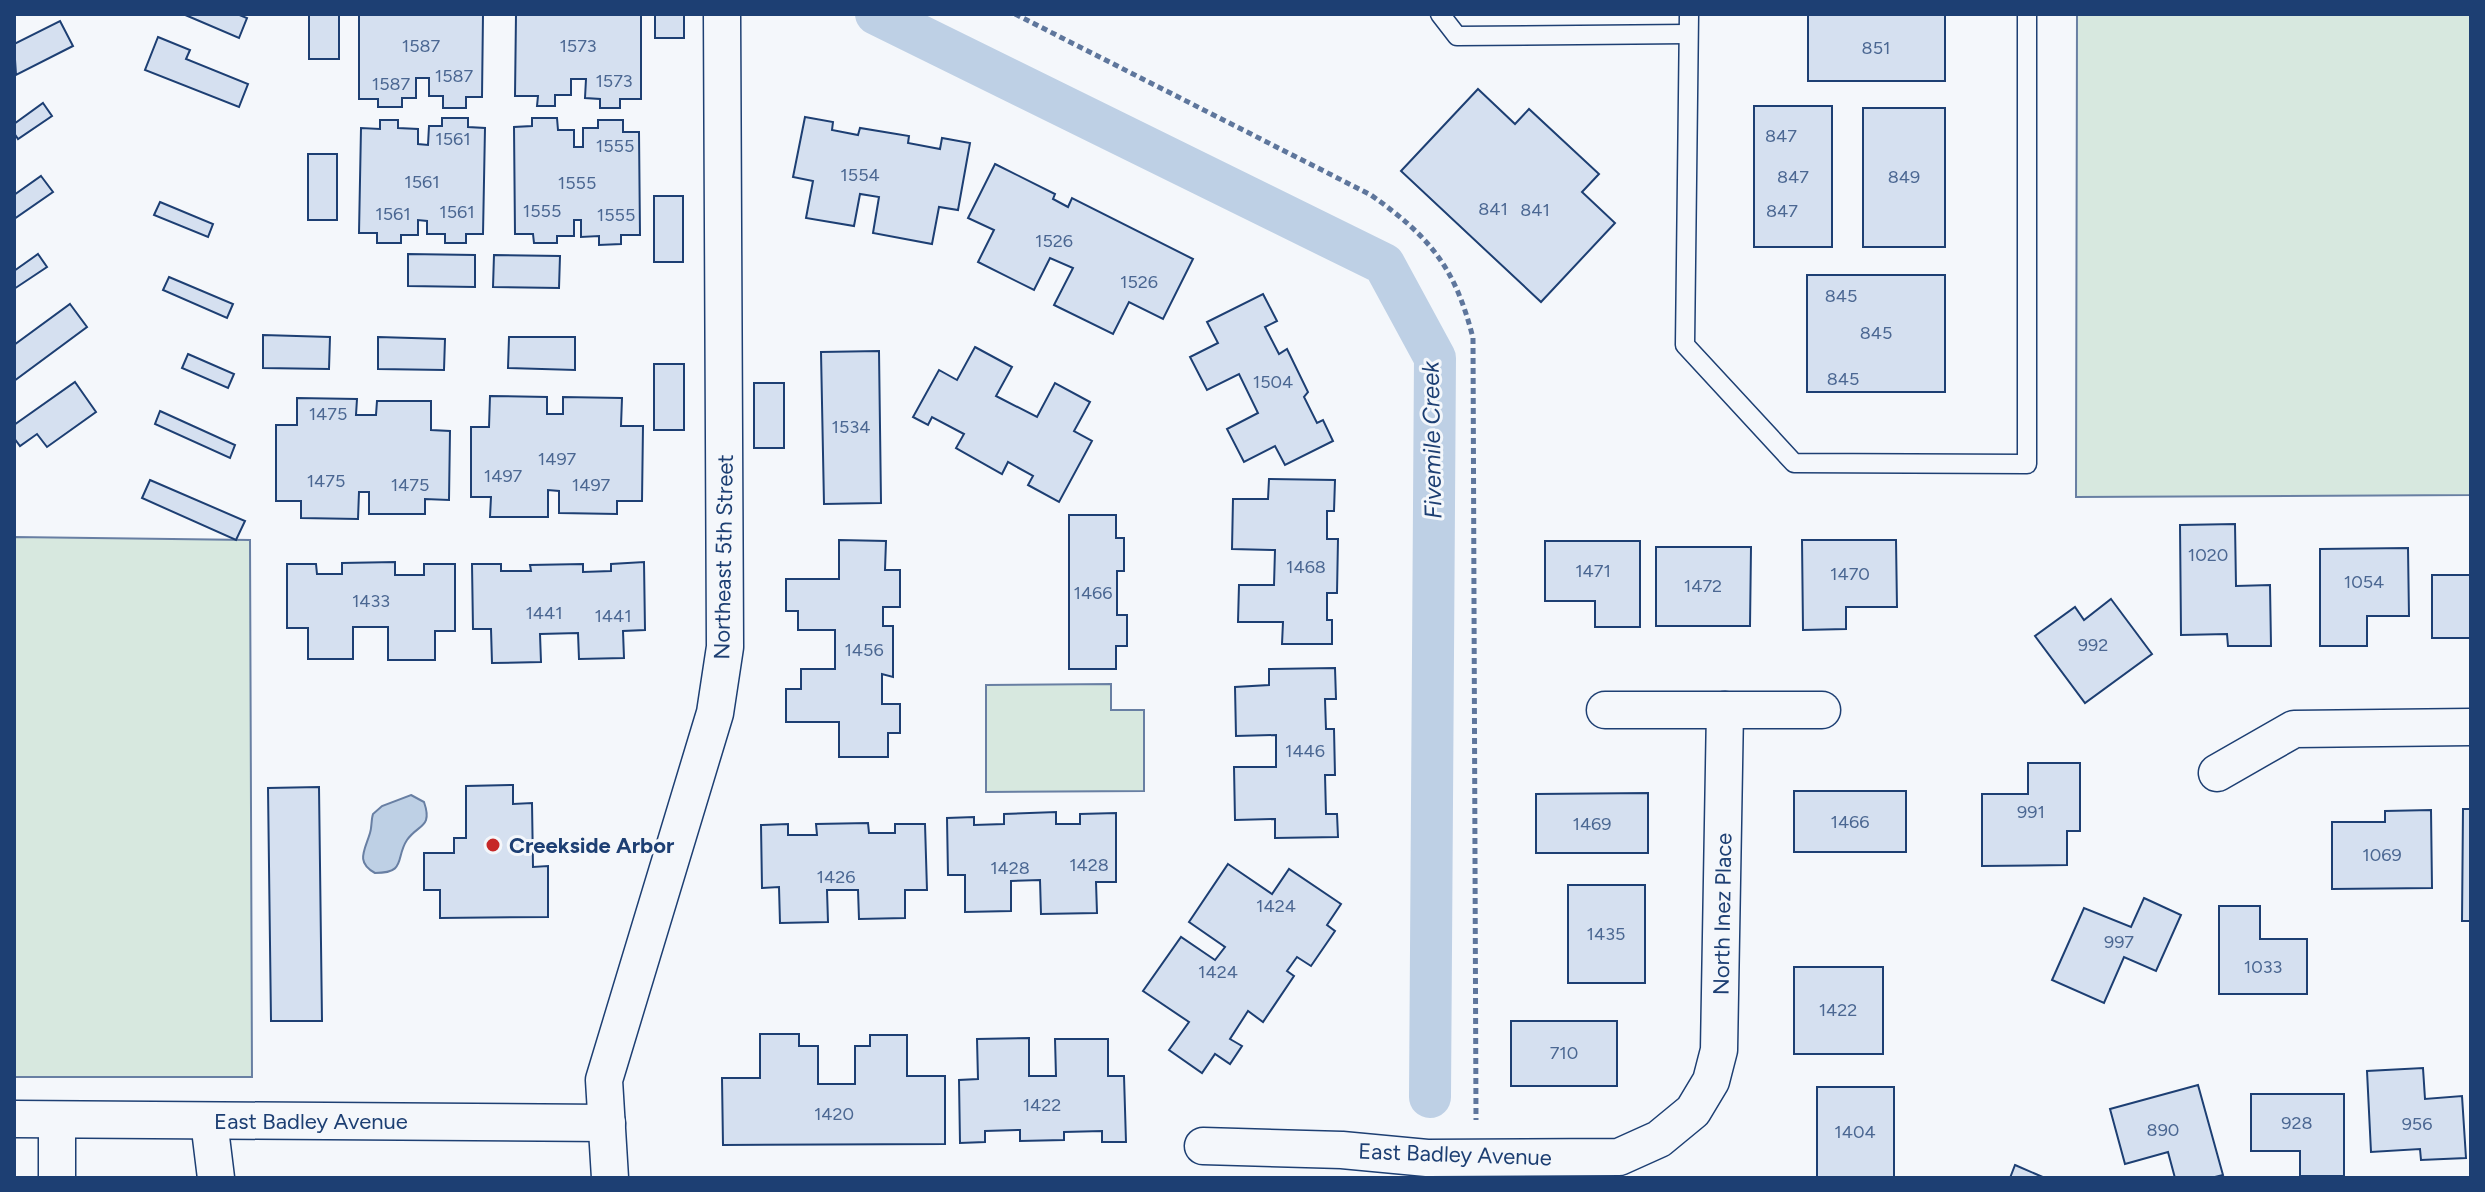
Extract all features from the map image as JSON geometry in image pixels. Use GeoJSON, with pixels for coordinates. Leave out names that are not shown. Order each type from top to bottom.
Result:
{"type":"FeatureCollection","features":[{"type":"Feature","properties":{"kind":"street","name":"Northeast 5th Street"},"geometry":{"type":"LineString","coordinates":[[610,1178],[604,1080],[715,713],[725,647],[722,14]]}},
{"type":"Feature","properties":{"kind":"street"},"geometry":{"type":"LineString","coordinates":[[1605,710],[1822,710]]}},
{"type":"Feature","properties":{"kind":"street","name":"North Inez Place"},"geometry":{"type":"LineString","coordinates":[[1693,1111],[1711,1081],[1719,1050],[1725,710]]}},
{"type":"Feature","properties":{"kind":"street"},"geometry":{"type":"LineString","coordinates":[[2217,773],[2294,729],[2471,727]]}},
{"type":"Feature","properties":{"kind":"street","name":"East Badley Avenue"},"geometry":{"type":"LineString","coordinates":[[1203,1146],[1343,1164],[1427,1158],[1619,1157],[1659,1139],[1693,1111]]}},
{"type":"Feature","properties":{"kind":"street","name":"East Badley Avenue"},"geometry":{"type":"LineString","coordinates":[[14,1119],[607,1123]]}},
{"type":"Feature","properties":{"kind":"street"},"geometry":{"type":"LineString","coordinates":[[57,1120],[57,1178]]}},
{"type":"Feature","properties":{"kind":"street"},"geometry":{"type":"LineString","coordinates":[[209,1121],[216,1178]]}},
{"type":"Feature","properties":{"kind":"lane"},"geometry":{"type":"LineString","coordinates":[[1440,14],[1457,36],[1688,34]]}},
{"type":"Feature","properties":{"kind":"lane"},"geometry":{"type":"LineString","coordinates":[[1689,14],[1685,345],[1794,463],[2027,464],[2027,14]]}},
{"type":"Feature","properties":{"kind":"path"},"geometry":{"type":"LineString","coordinates":[[1015,14],[1371,195],[1406,220],[1441,258],[1463,299],[1473,338],[1476,1129]]}},
{"type":"Feature","properties":{"kind":"shaded area"},"geometry":{"type":"Polygon","coordinates":[[[2077,14],[2471,14],[2471,495],[2076,497],[2077,14]]]}},
{"type":"Feature","properties":{"kind":"shaded area"},"geometry":{"type":"Polygon","coordinates":[[[14,537],[250,540],[252,1077],[14,1077],[14,537]]]}},
{"type":"Feature","properties":{"kind":"shaded area"},"geometry":{"type":"Polygon","coordinates":[[[1111,684],[1111,710],[1144,710],[1144,791],[986,792],[986,685],[1111,684]]]}},
{"type":"Feature","properties":{"kind":"water"},"geometry":{"type":"Polygon","coordinates":[[[411,795],[424,802],[427,817],[407,840],[396,867],[375,873],[363,860],[373,814],[382,806],[411,795]]]}},
{"type":"Feature","properties":{"kind":"building"},"geometry":{"type":"Polygon","coordinates":[[[183,14],[237,14],[247,18],[239,38],[183,14]]]}},
{"type":"Feature","properties":{"kind":"building"},"geometry":{"type":"Polygon","coordinates":[[[309,14],[339,14],[339,59],[309,59],[309,14]]]}},
{"type":"Feature","properties":{"kind":"building"},"geometry":{"type":"Polygon","coordinates":[[[359,14],[483,14],[482,97],[466,97],[466,108],[443,108],[443,96],[429,96],[429,78],[416,78],[416,98],[402,98],[402,107],[378,107],[378,99],[359,99],[359,14]]]}},
{"type":"Feature","properties":{"kind":"building"},"geometry":{"type":"Polygon","coordinates":[[[516,14],[641,14],[641,99],[620,99],[620,108],[600,108],[600,99],[585,98],[586,79],[571,79],[571,95],[555,95],[555,106],[537,106],[538,96],[515,96],[516,14]]]}},
{"type":"Feature","properties":{"kind":"building"},"geometry":{"type":"Polygon","coordinates":[[[655,14],[684,14],[684,38],[655,38],[655,14]]]}},
{"type":"Feature","properties":{"kind":"building"},"geometry":{"type":"Polygon","coordinates":[[[1808,14],[1945,14],[1945,81],[1808,81],[1808,14]]]}},
{"type":"Feature","properties":{"kind":"building"},"geometry":{"type":"Polygon","coordinates":[[[60,21],[73,46],[16,75],[14,44],[60,21]]]}},
{"type":"Feature","properties":{"kind":"building"},"geometry":{"type":"Polygon","coordinates":[[[158,37],[190,50],[186,59],[248,84],[239,107],[145,70],[158,37]]]}},
{"type":"Feature","properties":{"kind":"building"},"geometry":{"type":"Polygon","coordinates":[[[1478,89],[1515,124],[1529,109],[1599,174],[1582,192],[1615,223],[1541,302],[1401,171],[1478,89]]]}},
{"type":"Feature","properties":{"kind":"building"},"geometry":{"type":"Polygon","coordinates":[[[43,103],[52,116],[18,139],[14,124],[43,103]]]}},
{"type":"Feature","properties":{"kind":"building"},"geometry":{"type":"Polygon","coordinates":[[[1754,106],[1832,106],[1832,247],[1754,247],[1754,106]]]}},
{"type":"Feature","properties":{"kind":"building"},"geometry":{"type":"Polygon","coordinates":[[[1863,108],[1945,108],[1945,247],[1863,247],[1863,108]]]}},
{"type":"Feature","properties":{"kind":"building"},"geometry":{"type":"Polygon","coordinates":[[[805,117],[833,122],[832,130],[858,135],[860,128],[909,136],[908,143],[940,149],[942,138],[970,143],[958,210],[939,207],[932,244],[873,233],[879,197],[860,194],[854,226],[806,218],[813,181],[793,177],[805,117]]]}},
{"type":"Feature","properties":{"kind":"building"},"geometry":{"type":"Polygon","coordinates":[[[442,118],[468,118],[468,127],[485,128],[483,234],[466,234],[466,243],[445,243],[445,234],[427,234],[427,221],[418,220],[418,235],[401,235],[401,243],[377,243],[377,233],[359,233],[361,128],[380,129],[380,120],[398,120],[398,128],[418,129],[418,144],[428,145],[429,126],[442,126],[442,118]]]}},
{"type":"Feature","properties":{"kind":"building"},"geometry":{"type":"Polygon","coordinates":[[[532,118],[557,118],[558,130],[574,130],[574,147],[583,147],[583,128],[598,128],[598,120],[623,120],[623,132],[639,132],[640,235],[621,235],[621,244],[599,245],[599,236],[581,237],[581,220],[574,220],[574,236],[557,236],[557,243],[534,243],[533,234],[515,234],[514,127],[532,126],[532,118]]]}},
{"type":"Feature","properties":{"kind":"building"},"geometry":{"type":"Polygon","coordinates":[[[308,154],[337,154],[337,220],[308,220],[308,154]]]}},
{"type":"Feature","properties":{"kind":"building"},"geometry":{"type":"Polygon","coordinates":[[[995,164],[1055,194],[1053,199],[1068,207],[1072,198],[1193,259],[1163,319],[1129,302],[1113,334],[1054,305],[1073,268],[1050,258],[1034,290],[978,262],[994,230],[968,218],[995,164]]]}},
{"type":"Feature","properties":{"kind":"building"},"geometry":{"type":"Polygon","coordinates":[[[41,176],[53,192],[14,219],[14,195],[41,176]]]}},
{"type":"Feature","properties":{"kind":"building"},"geometry":{"type":"Polygon","coordinates":[[[654,196],[683,196],[683,262],[654,262],[654,196]]]}},
{"type":"Feature","properties":{"kind":"building"},"geometry":{"type":"Polygon","coordinates":[[[160,202],[213,224],[208,237],[154,215],[160,202]]]}},
{"type":"Feature","properties":{"kind":"building"},"geometry":{"type":"Polygon","coordinates":[[[38,254],[47,267],[14,289],[14,271],[38,254]]]}},
{"type":"Feature","properties":{"kind":"building"},"geometry":{"type":"Polygon","coordinates":[[[408,254],[475,255],[475,287],[408,286],[408,254]]]}},
{"type":"Feature","properties":{"kind":"building"},"geometry":{"type":"Polygon","coordinates":[[[494,255],[560,256],[559,288],[493,287],[494,255]]]}},
{"type":"Feature","properties":{"kind":"building"},"geometry":{"type":"Polygon","coordinates":[[[1807,275],[1945,275],[1945,392],[1807,392],[1807,275]]]}},
{"type":"Feature","properties":{"kind":"building"},"geometry":{"type":"Polygon","coordinates":[[[169,277],[233,304],[227,318],[163,290],[169,277]]]}},
{"type":"Feature","properties":{"kind":"building"},"geometry":{"type":"Polygon","coordinates":[[[1263,294],[1277,321],[1265,327],[1279,354],[1287,349],[1308,392],[1304,397],[1317,423],[1323,420],[1333,441],[1285,465],[1275,446],[1244,462],[1227,429],[1258,413],[1239,374],[1207,390],[1190,357],[1218,343],[1207,322],[1263,294]]]}},
{"type":"Feature","properties":{"kind":"building"},"geometry":{"type":"Polygon","coordinates":[[[70,304],[87,327],[14,381],[14,345],[70,304]]]}},
{"type":"Feature","properties":{"kind":"building"},"geometry":{"type":"Polygon","coordinates":[[[263,335],[330,337],[329,369],[263,368],[263,335]]]}},
{"type":"Feature","properties":{"kind":"building"},"geometry":{"type":"Polygon","coordinates":[[[378,337],[445,339],[444,370],[378,369],[378,337]]]}},
{"type":"Feature","properties":{"kind":"building"},"geometry":{"type":"Polygon","coordinates":[[[509,337],[575,337],[575,370],[508,368],[509,337]]]}},
{"type":"Feature","properties":{"kind":"building"},"geometry":{"type":"Polygon","coordinates":[[[975,347],[1012,367],[996,396],[1037,417],[1055,383],[1090,402],[1074,431],[1092,441],[1059,502],[1028,485],[1033,476],[1008,462],[1002,474],[956,448],[964,434],[932,417],[928,425],[913,417],[939,370],[957,380],[975,347]]]}},
{"type":"Feature","properties":{"kind":"building"},"geometry":{"type":"Polygon","coordinates":[[[879,351],[881,503],[824,504],[821,352],[879,351]]]}},
{"type":"Feature","properties":{"kind":"building"},"geometry":{"type":"Polygon","coordinates":[[[188,354],[234,374],[228,388],[182,368],[188,354]]]}},
{"type":"Feature","properties":{"kind":"building"},"geometry":{"type":"Polygon","coordinates":[[[654,364],[684,364],[684,430],[654,430],[654,364]]]}},
{"type":"Feature","properties":{"kind":"building"},"geometry":{"type":"Polygon","coordinates":[[[75,382],[96,412],[47,447],[37,434],[20,446],[14,438],[14,425],[75,382]]]}},
{"type":"Feature","properties":{"kind":"building"},"geometry":{"type":"Polygon","coordinates":[[[754,383],[784,383],[784,448],[754,448],[754,383]]]}},
{"type":"Feature","properties":{"kind":"building"},"geometry":{"type":"Polygon","coordinates":[[[490,396],[547,397],[547,414],[563,414],[563,397],[622,398],[621,426],[643,426],[642,501],[617,501],[617,514],[559,513],[559,491],[548,490],[548,517],[490,517],[491,497],[471,497],[471,427],[489,427],[490,396]]]}},
{"type":"Feature","properties":{"kind":"building"},"geometry":{"type":"Polygon","coordinates":[[[297,398],[357,399],[356,415],[376,415],[377,401],[431,401],[431,430],[450,431],[449,500],[425,499],[425,514],[369,514],[369,492],[359,492],[358,519],[301,518],[301,501],[276,501],[276,425],[297,425],[297,398]]]}},
{"type":"Feature","properties":{"kind":"building"},"geometry":{"type":"Polygon","coordinates":[[[160,411],[235,445],[230,458],[155,424],[160,411]]]}},
{"type":"Feature","properties":{"kind":"building"},"geometry":{"type":"Polygon","coordinates":[[[1269,479],[1335,480],[1334,511],[1327,511],[1327,539],[1338,539],[1337,593],[1327,593],[1327,620],[1332,620],[1332,644],[1282,644],[1283,622],[1238,622],[1239,585],[1274,585],[1275,550],[1232,549],[1233,499],[1268,499],[1269,479]]]}},
{"type":"Feature","properties":{"kind":"building"},"geometry":{"type":"Polygon","coordinates":[[[150,480],[245,521],[236,540],[142,498],[150,480]]]}},
{"type":"Feature","properties":{"kind":"building"},"geometry":{"type":"Polygon","coordinates":[[[1069,515],[1116,515],[1116,538],[1124,538],[1124,571],[1117,571],[1117,615],[1127,615],[1127,646],[1116,646],[1116,669],[1069,669],[1069,515]]]}},
{"type":"Feature","properties":{"kind":"building"},"geometry":{"type":"Polygon","coordinates":[[[2235,524],[2236,586],[2270,585],[2271,646],[2228,646],[2227,634],[2181,635],[2180,525],[2235,524]]]}},
{"type":"Feature","properties":{"kind":"building"},"geometry":{"type":"Polygon","coordinates":[[[839,540],[886,541],[885,570],[900,570],[900,607],[883,607],[883,626],[893,626],[893,677],[882,674],[882,704],[900,704],[900,733],[888,733],[888,757],[839,757],[839,722],[786,722],[786,689],[801,689],[801,669],[835,669],[835,630],[798,630],[798,611],[786,611],[786,579],[839,579],[839,540]]]}},
{"type":"Feature","properties":{"kind":"building"},"geometry":{"type":"Polygon","coordinates":[[[1802,540],[1896,540],[1897,607],[1846,607],[1846,629],[1803,630],[1802,540]]]}},
{"type":"Feature","properties":{"kind":"building"},"geometry":{"type":"Polygon","coordinates":[[[1545,541],[1640,541],[1640,627],[1595,627],[1595,601],[1545,601],[1545,541]]]}},
{"type":"Feature","properties":{"kind":"building"},"geometry":{"type":"Polygon","coordinates":[[[1656,547],[1751,547],[1750,626],[1656,626],[1656,547]]]}},
{"type":"Feature","properties":{"kind":"building"},"geometry":{"type":"Polygon","coordinates":[[[2408,548],[2409,616],[2367,616],[2367,646],[2320,646],[2320,549],[2408,548]]]}},
{"type":"Feature","properties":{"kind":"building"},"geometry":{"type":"Polygon","coordinates":[[[395,562],[395,575],[424,575],[424,564],[455,564],[455,631],[435,631],[435,660],[388,660],[388,627],[353,627],[353,659],[308,659],[308,628],[287,628],[287,564],[316,564],[317,574],[342,574],[342,563],[395,562]]]}},
{"type":"Feature","properties":{"kind":"building"},"geometry":{"type":"Polygon","coordinates":[[[644,562],[645,630],[623,631],[624,658],[579,659],[578,633],[540,634],[541,662],[492,663],[491,629],[473,629],[472,564],[501,564],[501,571],[531,571],[530,565],[583,564],[583,572],[611,571],[611,564],[644,562]]]}},
{"type":"Feature","properties":{"kind":"building"},"geometry":{"type":"Polygon","coordinates":[[[2432,575],[2471,575],[2471,638],[2432,638],[2432,575]]]}},
{"type":"Feature","properties":{"kind":"building"},"geometry":{"type":"Polygon","coordinates":[[[2111,599],[2152,654],[2085,703],[2035,636],[2075,607],[2084,620],[2111,599]]]}},
{"type":"Feature","properties":{"kind":"building"},"geometry":{"type":"Polygon","coordinates":[[[1335,668],[1336,699],[1325,699],[1326,729],[1334,729],[1335,775],[1325,775],[1326,814],[1337,814],[1338,837],[1275,838],[1275,819],[1235,820],[1234,767],[1276,767],[1276,735],[1236,736],[1235,687],[1269,685],[1269,669],[1335,668]]]}},
{"type":"Feature","properties":{"kind":"building"},"geometry":{"type":"Polygon","coordinates":[[[2028,763],[2080,763],[2080,831],[2067,831],[2067,865],[1982,866],[1982,794],[2028,794],[2028,763]]]}},
{"type":"Feature","properties":{"kind":"building","name":"Creekside Arbor"},"geometry":{"type":"Polygon","coordinates":[[[513,785],[513,804],[532,803],[533,867],[548,866],[548,917],[440,918],[440,890],[424,890],[424,853],[454,853],[454,838],[466,838],[466,786],[513,785]]]}},
{"type":"Feature","properties":{"kind":"building"},"geometry":{"type":"Polygon","coordinates":[[[319,787],[322,1021],[271,1021],[268,788],[319,787]]]}},
{"type":"Feature","properties":{"kind":"building"},"geometry":{"type":"Polygon","coordinates":[[[1794,791],[1906,791],[1906,852],[1794,852],[1794,791]]]}},
{"type":"Feature","properties":{"kind":"building"},"geometry":{"type":"Polygon","coordinates":[[[1648,793],[1648,853],[1536,853],[1536,794],[1648,793]]]}},
{"type":"Feature","properties":{"kind":"building"},"geometry":{"type":"Polygon","coordinates":[[[2463,809],[2471,809],[2471,921],[2462,921],[2463,809]]]}},
{"type":"Feature","properties":{"kind":"building"},"geometry":{"type":"Polygon","coordinates":[[[2431,810],[2432,888],[2332,889],[2332,822],[2385,822],[2385,811],[2431,810]]]}},
{"type":"Feature","properties":{"kind":"building"},"geometry":{"type":"Polygon","coordinates":[[[1056,812],[1056,824],[1080,824],[1080,814],[1116,813],[1116,882],[1096,882],[1097,913],[1041,914],[1040,880],[1011,881],[1011,911],[965,912],[965,875],[948,875],[947,818],[974,817],[974,825],[1004,824],[1004,814],[1056,812]]]}},
{"type":"Feature","properties":{"kind":"building"},"geometry":{"type":"Polygon","coordinates":[[[868,823],[869,833],[895,833],[895,824],[925,824],[927,890],[905,890],[905,918],[859,919],[858,890],[827,890],[828,922],[780,923],[779,887],[762,888],[761,825],[788,824],[788,835],[817,835],[816,824],[868,823]]]}},
{"type":"Feature","properties":{"kind":"building"},"geometry":{"type":"Polygon","coordinates":[[[1228,864],[1272,894],[1289,869],[1341,904],[1327,925],[1335,931],[1311,966],[1297,957],[1287,971],[1294,976],[1263,1022],[1248,1011],[1230,1039],[1242,1046],[1230,1064],[1215,1054],[1202,1073],[1169,1050],[1189,1022],[1143,991],[1181,937],[1215,960],[1225,947],[1189,922],[1228,864]]]}},
{"type":"Feature","properties":{"kind":"building"},"geometry":{"type":"Polygon","coordinates":[[[1568,885],[1645,885],[1645,983],[1568,983],[1568,885]]]}},
{"type":"Feature","properties":{"kind":"building"},"geometry":{"type":"Polygon","coordinates":[[[2144,898],[2181,915],[2156,971],[2124,957],[2104,1003],[2052,980],[2084,908],[2131,927],[2144,898]]]}},
{"type":"Feature","properties":{"kind":"building"},"geometry":{"type":"Polygon","coordinates":[[[2219,906],[2260,906],[2260,939],[2307,939],[2307,994],[2219,994],[2219,906]]]}},
{"type":"Feature","properties":{"kind":"building"},"geometry":{"type":"Polygon","coordinates":[[[1794,967],[1883,967],[1883,1054],[1794,1054],[1794,967]]]}},
{"type":"Feature","properties":{"kind":"building"},"geometry":{"type":"Polygon","coordinates":[[[1511,1021],[1617,1021],[1617,1086],[1511,1086],[1511,1021]]]}},
{"type":"Feature","properties":{"kind":"building"},"geometry":{"type":"Polygon","coordinates":[[[760,1034],[799,1034],[799,1046],[818,1046],[818,1084],[855,1084],[855,1046],[870,1046],[870,1035],[907,1035],[907,1076],[945,1076],[945,1144],[723,1145],[722,1078],[760,1078],[760,1034]]]}},
{"type":"Feature","properties":{"kind":"building"},"geometry":{"type":"Polygon","coordinates":[[[1029,1038],[1029,1076],[1056,1076],[1055,1039],[1108,1039],[1108,1076],[1124,1076],[1126,1142],[1102,1142],[1102,1131],[1064,1132],[1064,1140],[1020,1141],[1020,1130],[985,1131],[985,1142],[960,1143],[959,1080],[978,1079],[977,1039],[1029,1038]]]}},
{"type":"Feature","properties":{"kind":"building"},"geometry":{"type":"Polygon","coordinates":[[[2423,1068],[2425,1099],[2462,1096],[2466,1158],[2421,1160],[2420,1149],[2371,1152],[2367,1071],[2423,1068]]]}},
{"type":"Feature","properties":{"kind":"building"},"geometry":{"type":"Polygon","coordinates":[[[2198,1085],[2223,1175],[2175,1178],[2168,1152],[2125,1164],[2110,1109],[2198,1085]]]}},
{"type":"Feature","properties":{"kind":"building"},"geometry":{"type":"Polygon","coordinates":[[[1817,1087],[1894,1087],[1894,1178],[1817,1178],[1817,1087]]]}},
{"type":"Feature","properties":{"kind":"building"},"geometry":{"type":"Polygon","coordinates":[[[2251,1094],[2344,1094],[2344,1176],[2300,1176],[2300,1151],[2251,1151],[2251,1094]]]}},
{"type":"Feature","properties":{"kind":"building"},"geometry":{"type":"Polygon","coordinates":[[[2015,1165],[2045,1178],[2010,1178],[2015,1165]]]}},
{"type":"Feature","properties":{"kind":"waterway","name":"Fivemile Creek"},"geometry":{"type":"LineString","coordinates":[[876,14],[1384,264],[1435,358],[1430,1097]]}},
{"type":"Feature","properties":{"kind":"place","name":"Creekside Arbor"},"geometry":{"type":"Point","coordinates":[493,845]}}]}
